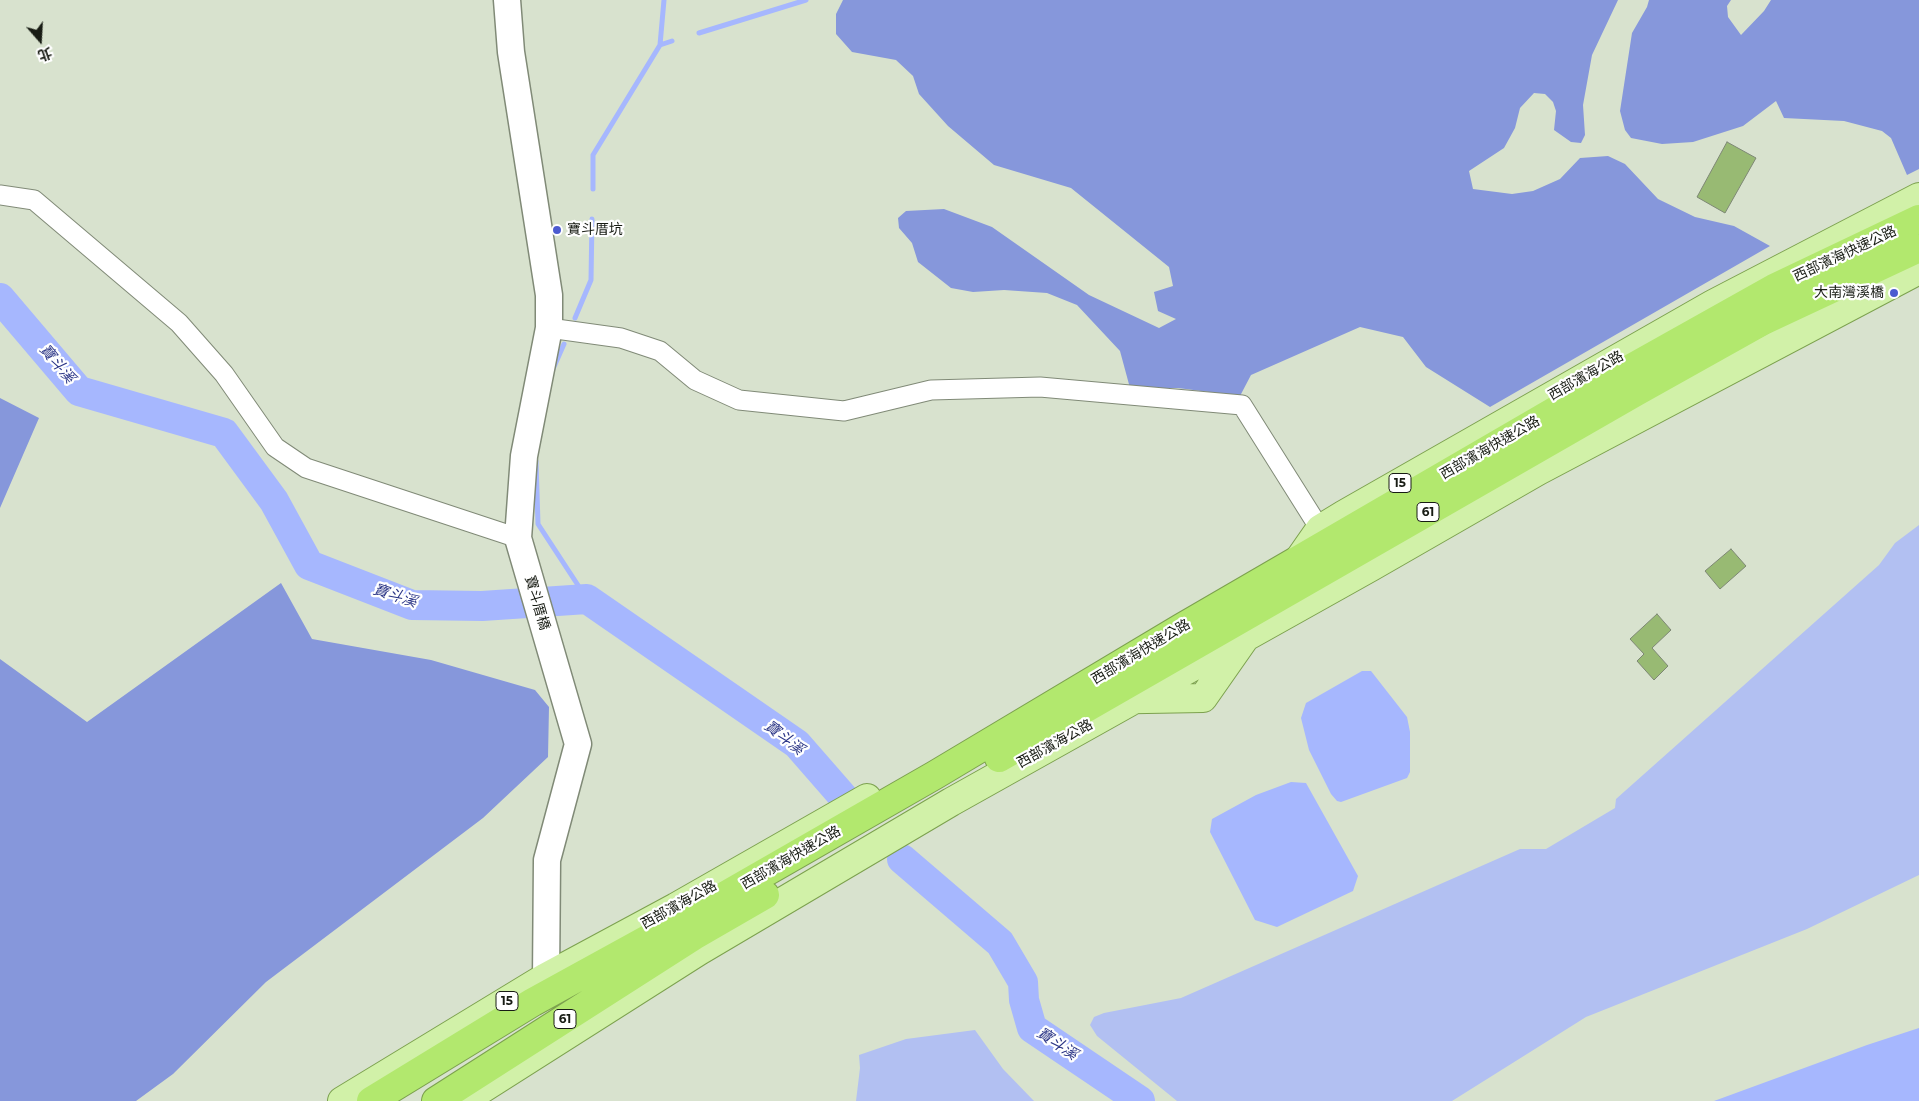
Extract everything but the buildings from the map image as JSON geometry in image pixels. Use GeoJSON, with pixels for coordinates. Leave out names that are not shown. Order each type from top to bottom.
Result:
{"type":"FeatureCollection","features":[{"type":"Feature","properties":{"kind":"highway","name":"西部濱海快速公路"},"geometry":{"type":"LineString","coordinates":[[939,782],[1181,628],[1564,405],[1774,288],[1919,219]]}},
{"type":"Feature","properties":{"kind":"highway","name":"西部濱海快速公路"},"geometry":{"type":"LineString","coordinates":[[436,1101],[689,928],[939,782],[1763,321],[1919,248]]}},
{"type":"Feature","properties":{"kind":"highway","name":"西部濱海快速公路"},"geometry":{"type":"LineString","coordinates":[[371,1101],[533,1002],[689,928]]}},
{"type":"Feature","properties":{"kind":"main road","name":"西部濱海公路"},"geometry":{"type":"LineString","coordinates":[[342,1101],[546,978],[926,765],[1034,700],[1204,698],[1320,529],[1713,304],[1919,197]]}},
{"type":"Feature","properties":{"kind":"main road","name":"西部濱海公路"},"geometry":{"type":"LineString","coordinates":[[463,1101],[699,951],[951,802],[1371,568],[1538,471],[1919,270]]}},
{"type":"Feature","properties":{"kind":"street"},"geometry":{"type":"LineString","coordinates":[[0,195],[34,200],[179,323],[224,374],[275,448],[306,468],[518,541],[524,456],[549,328],[549,295],[512,52],[507,0]]}},
{"type":"Feature","properties":{"kind":"street"},"geometry":{"type":"LineString","coordinates":[[549,328],[621,338],[660,351],[694,380],[740,400],[844,411],[931,390],[1040,387],[1242,405],[1320,529]]}},
{"type":"Feature","properties":{"kind":"street","name":"寶斗厝橋"},"geometry":{"type":"LineString","coordinates":[[518,541],[578,744],[547,860],[546,978]]}},
{"type":"Feature","properties":{"kind":"shaded area"},"geometry":{"type":"Polygon","coordinates":[[[843,0],[1618,0],[1592,55],[1583,105],[1585,135],[1581,143],[1571,142],[1554,130],[1556,111],[1553,102],[1545,94],[1534,93],[1520,108],[1515,128],[1504,148],[1469,171],[1473,189],[1512,194],[1533,191],[1560,179],[1580,158],[1608,156],[1625,164],[1658,199],[1695,217],[1734,226],[1770,246],[1490,407],[1426,367],[1403,337],[1360,327],[1251,375],[1240,396],[1178,388],[1130,388],[1120,351],[1077,305],[1047,293],[1004,290],[973,292],[951,288],[918,262],[912,243],[899,228],[898,218],[906,211],[944,209],[992,227],[1089,295],[1159,328],[1176,319],[1158,311],[1154,292],[1173,286],[1169,267],[1071,188],[994,165],[948,126],[919,94],[913,76],[896,60],[852,52],[836,34],[836,14],[843,0]]]}},
{"type":"Feature","properties":{"kind":"shaded area"},"geometry":{"type":"Polygon","coordinates":[[[1649,0],[1731,0],[1727,6],[1728,17],[1741,35],[1764,11],[1771,0],[1919,0],[1919,169],[1907,175],[1891,138],[1882,131],[1844,121],[1784,118],[1776,101],[1743,126],[1693,142],[1662,144],[1631,138],[1625,130],[1620,111],[1632,33],[1649,0]]]}},
{"type":"Feature","properties":{"kind":"shaded area"},"geometry":{"type":"Polygon","coordinates":[[[0,398],[39,418],[0,508],[0,398]]]}},
{"type":"Feature","properties":{"kind":"shaded area"},"geometry":{"type":"Polygon","coordinates":[[[1919,525],[1919,875],[1807,929],[1586,1017],[1452,1101],[1177,1101],[1097,1036],[1090,1025],[1094,1017],[1104,1013],[1181,998],[1520,849],[1546,849],[1615,808],[1616,799],[1879,565],[1895,543],[1919,525]]]}},
{"type":"Feature","properties":{"kind":"shaded area"},"geometry":{"type":"Polygon","coordinates":[[[281,583],[312,639],[431,660],[535,690],[549,707],[548,757],[483,818],[266,982],[173,1074],[136,1101],[0,1101],[0,659],[87,722],[281,583]]]}},
{"type":"Feature","properties":{"kind":"shaded area"},"geometry":{"type":"Polygon","coordinates":[[[1362,671],[1371,671],[1407,717],[1410,732],[1410,772],[1407,778],[1341,802],[1337,801],[1331,794],[1309,750],[1301,718],[1306,703],[1362,671]]]}},
{"type":"Feature","properties":{"kind":"shaded area"},"geometry":{"type":"Polygon","coordinates":[[[1291,782],[1306,783],[1358,876],[1353,891],[1277,927],[1255,920],[1210,832],[1212,819],[1256,795],[1291,782]]]}},
{"type":"Feature","properties":{"kind":"shaded area"},"geometry":{"type":"Polygon","coordinates":[[[1919,1028],[1919,1101],[1714,1101],[1867,1045],[1919,1028]]]}},
{"type":"Feature","properties":{"kind":"shaded area"},"geometry":{"type":"Polygon","coordinates":[[[975,1030],[1003,1069],[1034,1101],[856,1101],[860,1068],[859,1055],[906,1039],[975,1030]]]}},
{"type":"Feature","properties":{"kind":"waterway"},"geometry":{"type":"LineString","coordinates":[[593,189],[593,155],[660,45],[664,0]]}},
{"type":"Feature","properties":{"kind":"waterway"},"geometry":{"type":"LineString","coordinates":[[699,33],[806,0]]}},
{"type":"Feature","properties":{"kind":"waterway"},"geometry":{"type":"LineString","coordinates":[[660,45],[672,41]]}},
{"type":"Feature","properties":{"kind":"waterway"},"geometry":{"type":"LineString","coordinates":[[575,318],[591,280],[592,219]]}},
{"type":"Feature","properties":{"kind":"waterway","name":"寶斗溪"},"geometry":{"type":"LineString","coordinates":[[0,298],[79,391],[224,433],[274,501],[309,565],[412,605],[482,606],[587,599],[797,744],[845,799]]}},
{"type":"Feature","properties":{"kind":"waterway"},"geometry":{"type":"LineString","coordinates":[[553,369],[564,344]]}},
{"type":"Feature","properties":{"kind":"waterway"},"geometry":{"type":"LineString","coordinates":[[536,461],[538,524],[587,599]]}},
{"type":"Feature","properties":{"kind":"waterway","name":"寶斗溪"},"geometry":{"type":"LineString","coordinates":[[902,859],[1000,943],[1023,982],[1024,1000],[1032,1028],[1140,1101]]}},
{"type":"Feature","properties":{"kind":"place","name":"寶斗厝坑"},"geometry":{"type":"Point","coordinates":[557,230]}},
{"type":"Feature","properties":{"kind":"place","name":"大南灣溪橋"},"geometry":{"type":"Point","coordinates":[1894,293]}}]}
